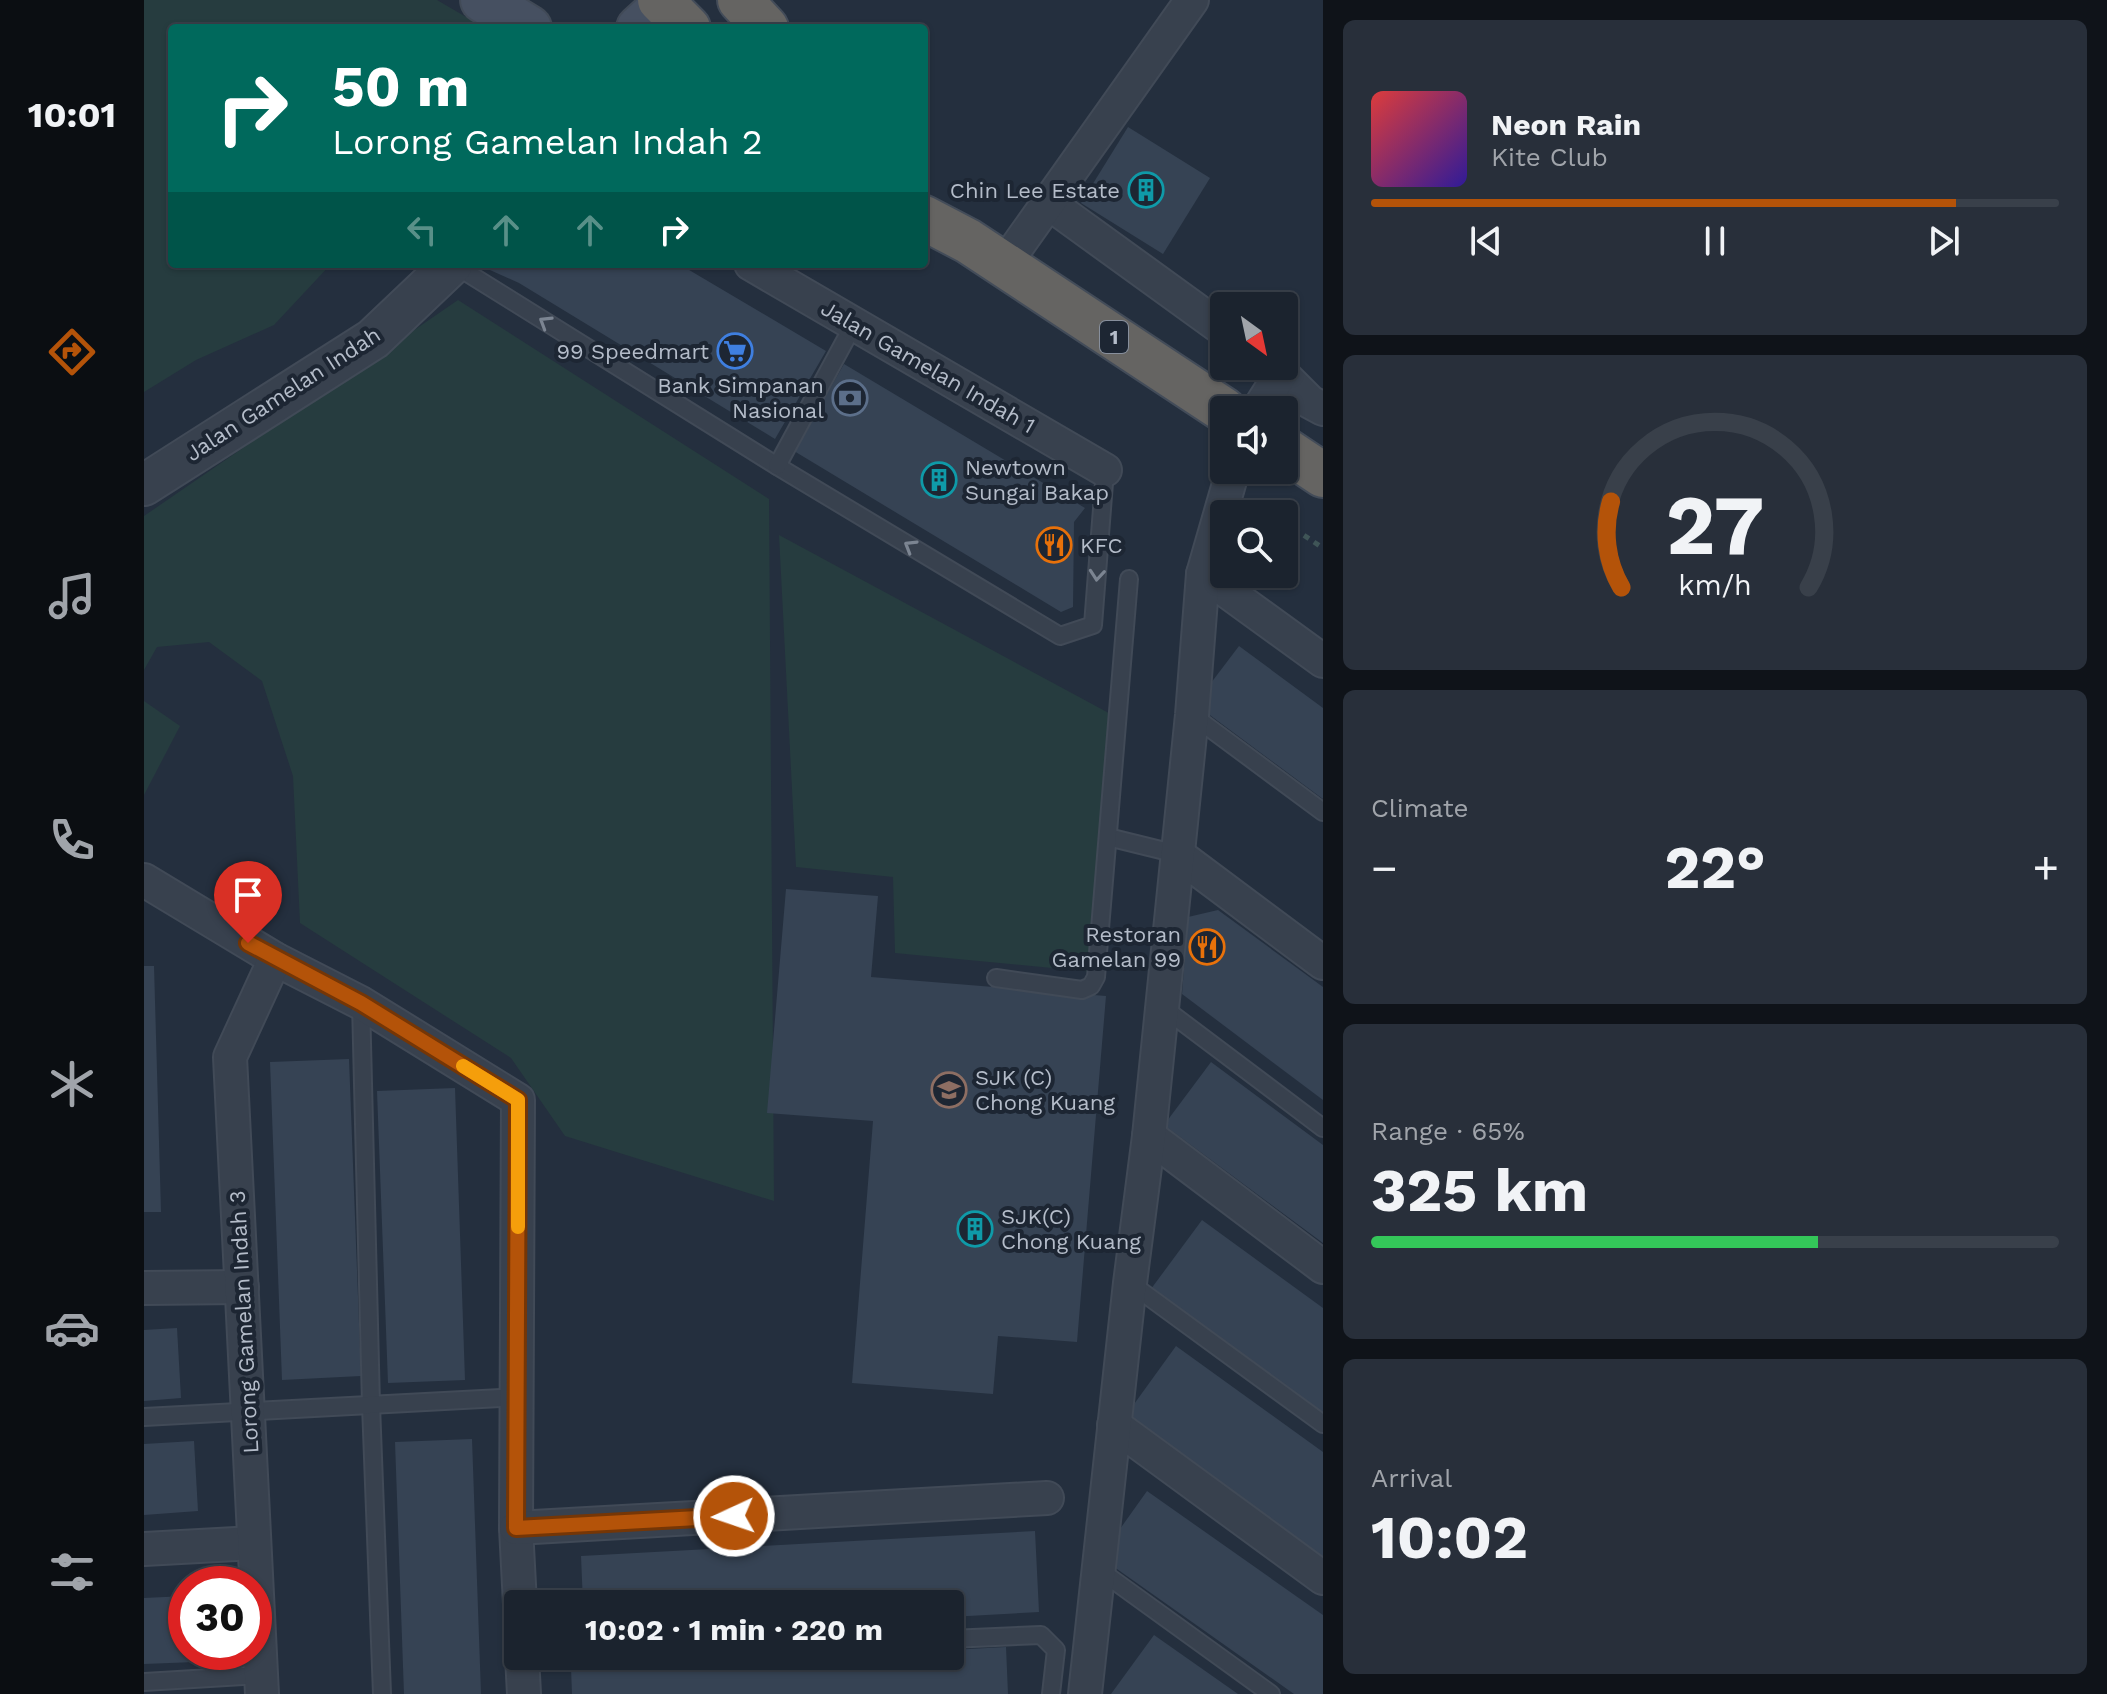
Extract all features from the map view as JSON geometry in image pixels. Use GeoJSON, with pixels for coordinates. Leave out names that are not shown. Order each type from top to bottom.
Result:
{"type":"FeatureCollection","features":[{"type":"Feature","properties":{"kind":"highway"},"geometry":{"type":"LineString","coordinates":[[740,0],[762,24]]}},
{"type":"Feature","properties":{"kind":"highway","name":"1"},"geometry":{"type":"LineString","coordinates":[[928,198],[968,241]]}},
{"type":"Feature","properties":{"kind":"highway","name":"1"},"geometry":{"type":"LineString","coordinates":[[928,220],[968,241],[1031,228],[1210,397]]}},
{"type":"Feature","properties":{"kind":"highway"},"geometry":{"type":"LineString","coordinates":[[1298,458],[1323,475]]}},
{"type":"Feature","properties":{"kind":"main road"},"geometry":{"type":"LineString","coordinates":[[483,0],[522,24]]}},
{"type":"Feature","properties":{"kind":"main road"},"geometry":{"type":"LineString","coordinates":[[623,24],[658,10]]}},
{"type":"Feature","properties":{"kind":"street"},"geometry":{"type":"LineString","coordinates":[[1192,0],[1031,228],[1210,323]]}},
{"type":"Feature","properties":{"kind":"street","name":"Jalan Gamelan Indah"},"geometry":{"type":"LineString","coordinates":[[144,485],[373,339],[448,268]]}},
{"type":"Feature","properties":{"kind":"street","name":"Jalan Gamelan Indah 1"},"geometry":{"type":"LineString","coordinates":[[758,268],[1105,470]]}},
{"type":"Feature","properties":{"kind":"street"},"geometry":{"type":"LineString","coordinates":[[1289,380],[1310,402],[1323,409]]}},
{"type":"Feature","properties":{"kind":"street"},"geometry":{"type":"LineString","coordinates":[[1085,1694],[1149,1136],[1192,715],[1203,574],[1229,484]]}},
{"type":"Feature","properties":{"kind":"street"},"geometry":{"type":"LineString","coordinates":[[1203,574],[1323,661]]}},
{"type":"Feature","properties":{"kind":"street"},"geometry":{"type":"LineString","coordinates":[[1177,854],[1323,963]]}},
{"type":"Feature","properties":{"kind":"street"},"geometry":{"type":"LineString","coordinates":[[144,880],[275,959],[361,1003],[518,1100],[516,1528],[519,1590]]}},
{"type":"Feature","properties":{"kind":"street","name":"Lorong Gamelan Indah 3"},"geometry":{"type":"LineString","coordinates":[[262,1684],[230,1057],[275,959]]}},
{"type":"Feature","properties":{"kind":"street"},"geometry":{"type":"LineString","coordinates":[[1149,1136],[1323,1267]]}},
{"type":"Feature","properties":{"kind":"street"},"geometry":{"type":"LineString","coordinates":[[144,1288],[242,1287]]}},
{"type":"Feature","properties":{"kind":"street"},"geometry":{"type":"LineString","coordinates":[[1114,1425],[1323,1578]]}},
{"type":"Feature","properties":{"kind":"street"},"geometry":{"type":"LineString","coordinates":[[516,1528],[1047,1498]]}},
{"type":"Feature","properties":{"kind":"street"},"geometry":{"type":"LineString","coordinates":[[144,1549],[254,1543]]}},
{"type":"Feature","properties":{"kind":"street"},"geometry":{"type":"LineString","coordinates":[[523,1670],[524,1694]]}},
{"type":"Feature","properties":{"kind":"lane"},"geometry":{"type":"LineString","coordinates":[[458,268],[777,466],[1060,636],[1093,625],[1105,470]]}},
{"type":"Feature","properties":{"kind":"lane"},"geometry":{"type":"LineString","coordinates":[[777,466],[854,324]]}},
{"type":"Feature","properties":{"kind":"lane"},"geometry":{"type":"LineString","coordinates":[[996,978],[1082,990],[1091,986],[1096,977],[1129,579]]}},
{"type":"Feature","properties":{"kind":"lane"},"geometry":{"type":"LineString","coordinates":[[1192,715],[1323,812]]}},
{"type":"Feature","properties":{"kind":"lane"},"geometry":{"type":"LineString","coordinates":[[1108,837],[1177,854]]}},
{"type":"Feature","properties":{"kind":"lane"},"geometry":{"type":"LineString","coordinates":[[361,1003],[382,1694]]}},
{"type":"Feature","properties":{"kind":"lane"},"geometry":{"type":"LineString","coordinates":[[1160,1006],[1323,1128]]}},
{"type":"Feature","properties":{"kind":"lane"},"geometry":{"type":"LineString","coordinates":[[1130,1283],[1323,1424]]}},
{"type":"Feature","properties":{"kind":"lane"},"geometry":{"type":"LineString","coordinates":[[144,1417],[518,1397]]}},
{"type":"Feature","properties":{"kind":"lane"},"geometry":{"type":"LineString","coordinates":[[1098,1569],[1271,1694]]}},
{"type":"Feature","properties":{"kind":"lane"},"geometry":{"type":"LineString","coordinates":[[964,1638],[1041,1635],[1056,1650],[1051,1694]]}},
{"type":"Feature","properties":{"kind":"lane"},"geometry":{"type":"LineString","coordinates":[[144,1682],[262,1684]]}},
{"type":"Feature","properties":{"kind":"path"},"geometry":{"type":"LineString","coordinates":[[1298,531],[1323,548]]}},
{"type":"Feature","properties":{"kind":"green space"},"geometry":{"type":"Polygon","coordinates":[[[144,0],[437,0],[478,24],[168,24],[168,268],[327,268],[274,325],[196,360],[144,392],[144,0]]]}},
{"type":"Feature","properties":{"kind":"green space"},"geometry":{"type":"Polygon","coordinates":[[[458,300],[769,499],[774,1201],[565,1136],[511,1058],[300,923],[293,776],[262,681],[209,642],[157,647],[144,670],[144,516],[458,300]]]}},
{"type":"Feature","properties":{"kind":"green space"},"geometry":{"type":"Polygon","coordinates":[[[779,535],[1118,718],[1104,973],[895,953],[893,877],[796,867],[779,535]]]}},
{"type":"Feature","properties":{"kind":"green space"},"geometry":{"type":"Polygon","coordinates":[[[144,701],[180,726],[144,795],[144,701]]]}},
{"type":"Feature","properties":{"kind":"building","name":"Chin Lee Estate"},"geometry":{"type":"Polygon","coordinates":[[[1128,127],[1210,178],[1163,254],[1081,203],[1128,127]]]}},
{"type":"Feature","properties":{"kind":"building"},"geometry":{"type":"Polygon","coordinates":[[[485,268],[686,268],[826,351],[775,439],[519,283],[485,268]]]}},
{"type":"Feature","properties":{"kind":"building","name":"Newtown Sungai Bakap"},"geometry":{"type":"Polygon","coordinates":[[[844,364],[1085,508],[1074,522],[1073,607],[1061,612],[794,451],[844,364]]]}},
{"type":"Feature","properties":{"kind":"building"},"geometry":{"type":"Polygon","coordinates":[[[1239,646],[1323,708],[1323,799],[1195,704],[1239,646]]]}},
{"type":"Feature","properties":{"kind":"building","name":"SJK(C) Chong Kuang"},"geometry":{"type":"Polygon","coordinates":[[[786,889],[878,896],[871,977],[1106,996],[1077,1342],[998,1336],[993,1394],[852,1383],[873,1121],[767,1113],[786,889]]]}},
{"type":"Feature","properties":{"kind":"building"},"geometry":{"type":"Polygon","coordinates":[[[1218,910],[1323,987],[1323,1100],[1182,994],[1188,917],[1218,910]]]}},
{"type":"Feature","properties":{"kind":"building"},"geometry":{"type":"Polygon","coordinates":[[[144,966],[154,966],[161,1212],[144,1212],[144,966]]]}},
{"type":"Feature","properties":{"kind":"building"},"geometry":{"type":"Polygon","coordinates":[[[349,1059],[361,1376],[282,1380],[270,1062],[349,1059]]]}},
{"type":"Feature","properties":{"kind":"building"},"geometry":{"type":"Polygon","coordinates":[[[1211,1062],[1323,1145],[1323,1243],[1164,1125],[1211,1062]]]}},
{"type":"Feature","properties":{"kind":"building"},"geometry":{"type":"Polygon","coordinates":[[[455,1088],[465,1380],[388,1383],[377,1091],[455,1088]]]}},
{"type":"Feature","properties":{"kind":"building"},"geometry":{"type":"Polygon","coordinates":[[[1202,1220],[1323,1308],[1323,1420],[1148,1293],[1202,1220]]]}},
{"type":"Feature","properties":{"kind":"building"},"geometry":{"type":"Polygon","coordinates":[[[177,1328],[181,1398],[144,1401],[144,1330],[177,1328]]]}},
{"type":"Feature","properties":{"kind":"building"},"geometry":{"type":"Polygon","coordinates":[[[1176,1346],[1323,1452],[1323,1561],[1124,1418],[1176,1346]]]}},
{"type":"Feature","properties":{"kind":"building"},"geometry":{"type":"Polygon","coordinates":[[[472,1439],[481,1694],[404,1694],[395,1442],[472,1439]]]}},
{"type":"Feature","properties":{"kind":"building"},"geometry":{"type":"Polygon","coordinates":[[[194,1441],[198,1511],[144,1515],[144,1444],[194,1441]]]}},
{"type":"Feature","properties":{"kind":"building"},"geometry":{"type":"Polygon","coordinates":[[[1147,1491],[1323,1615],[1323,1694],[1294,1694],[1100,1557],[1147,1491]]]}},
{"type":"Feature","properties":{"kind":"building"},"geometry":{"type":"Polygon","coordinates":[[[1035,1531],[1039,1612],[964,1616],[964,1590],[582,1590],[581,1556],[1035,1531]]]}},
{"type":"Feature","properties":{"kind":"building"},"geometry":{"type":"Polygon","coordinates":[[[168,1597],[168,1663],[144,1664],[144,1598],[168,1597]]]}},
{"type":"Feature","properties":{"kind":"building"},"geometry":{"type":"Polygon","coordinates":[[[1154,1635],[1238,1694],[1111,1694],[1154,1635]]]}},
{"type":"Feature","properties":{"kind":"building"},"geometry":{"type":"Polygon","coordinates":[[[1006,1647],[1008,1694],[572,1694],[571,1670],[964,1670],[964,1649],[1006,1647]]]}},
{"type":"Feature","properties":{"kind":"slow traffic"},"geometry":{"type":"LineString","coordinates":[[463,1066],[518,1100],[518,1227]]}},
{"type":"Feature","properties":{"kind":"place","name":"Chin Lee Estate"},"geometry":{"type":"Point","coordinates":[1146,190]}},
{"type":"Feature","properties":{"kind":"place","name":"99 Speedmart"},"geometry":{"type":"Point","coordinates":[735,351]}},
{"type":"Feature","properties":{"kind":"place","name":"Bank Simpanan Nasional"},"geometry":{"type":"Point","coordinates":[850,398]}},
{"type":"Feature","properties":{"kind":"place","name":"Newtown Sungai Bakap"},"geometry":{"type":"Point","coordinates":[939,480]}},
{"type":"Feature","properties":{"kind":"place","name":"KFC"},"geometry":{"type":"Point","coordinates":[1054,545]}},
{"type":"Feature","properties":{"kind":"place","name":"Restoran Gamelan 99"},"geometry":{"type":"Point","coordinates":[1207,947]}},
{"type":"Feature","properties":{"kind":"place","name":"SJK (C) Chong Kuang"},"geometry":{"type":"Point","coordinates":[949,1090]}},
{"type":"Feature","properties":{"kind":"place","name":"SJK(C) Chong Kuang"},"geometry":{"type":"Point","coordinates":[975,1229]}},
{"type":"Feature","properties":{"kind":"route"},"geometry":{"type":"LineString","coordinates":[[248,943],[361,1003],[518,1100],[516,1528],[734,1516]]}}]}
